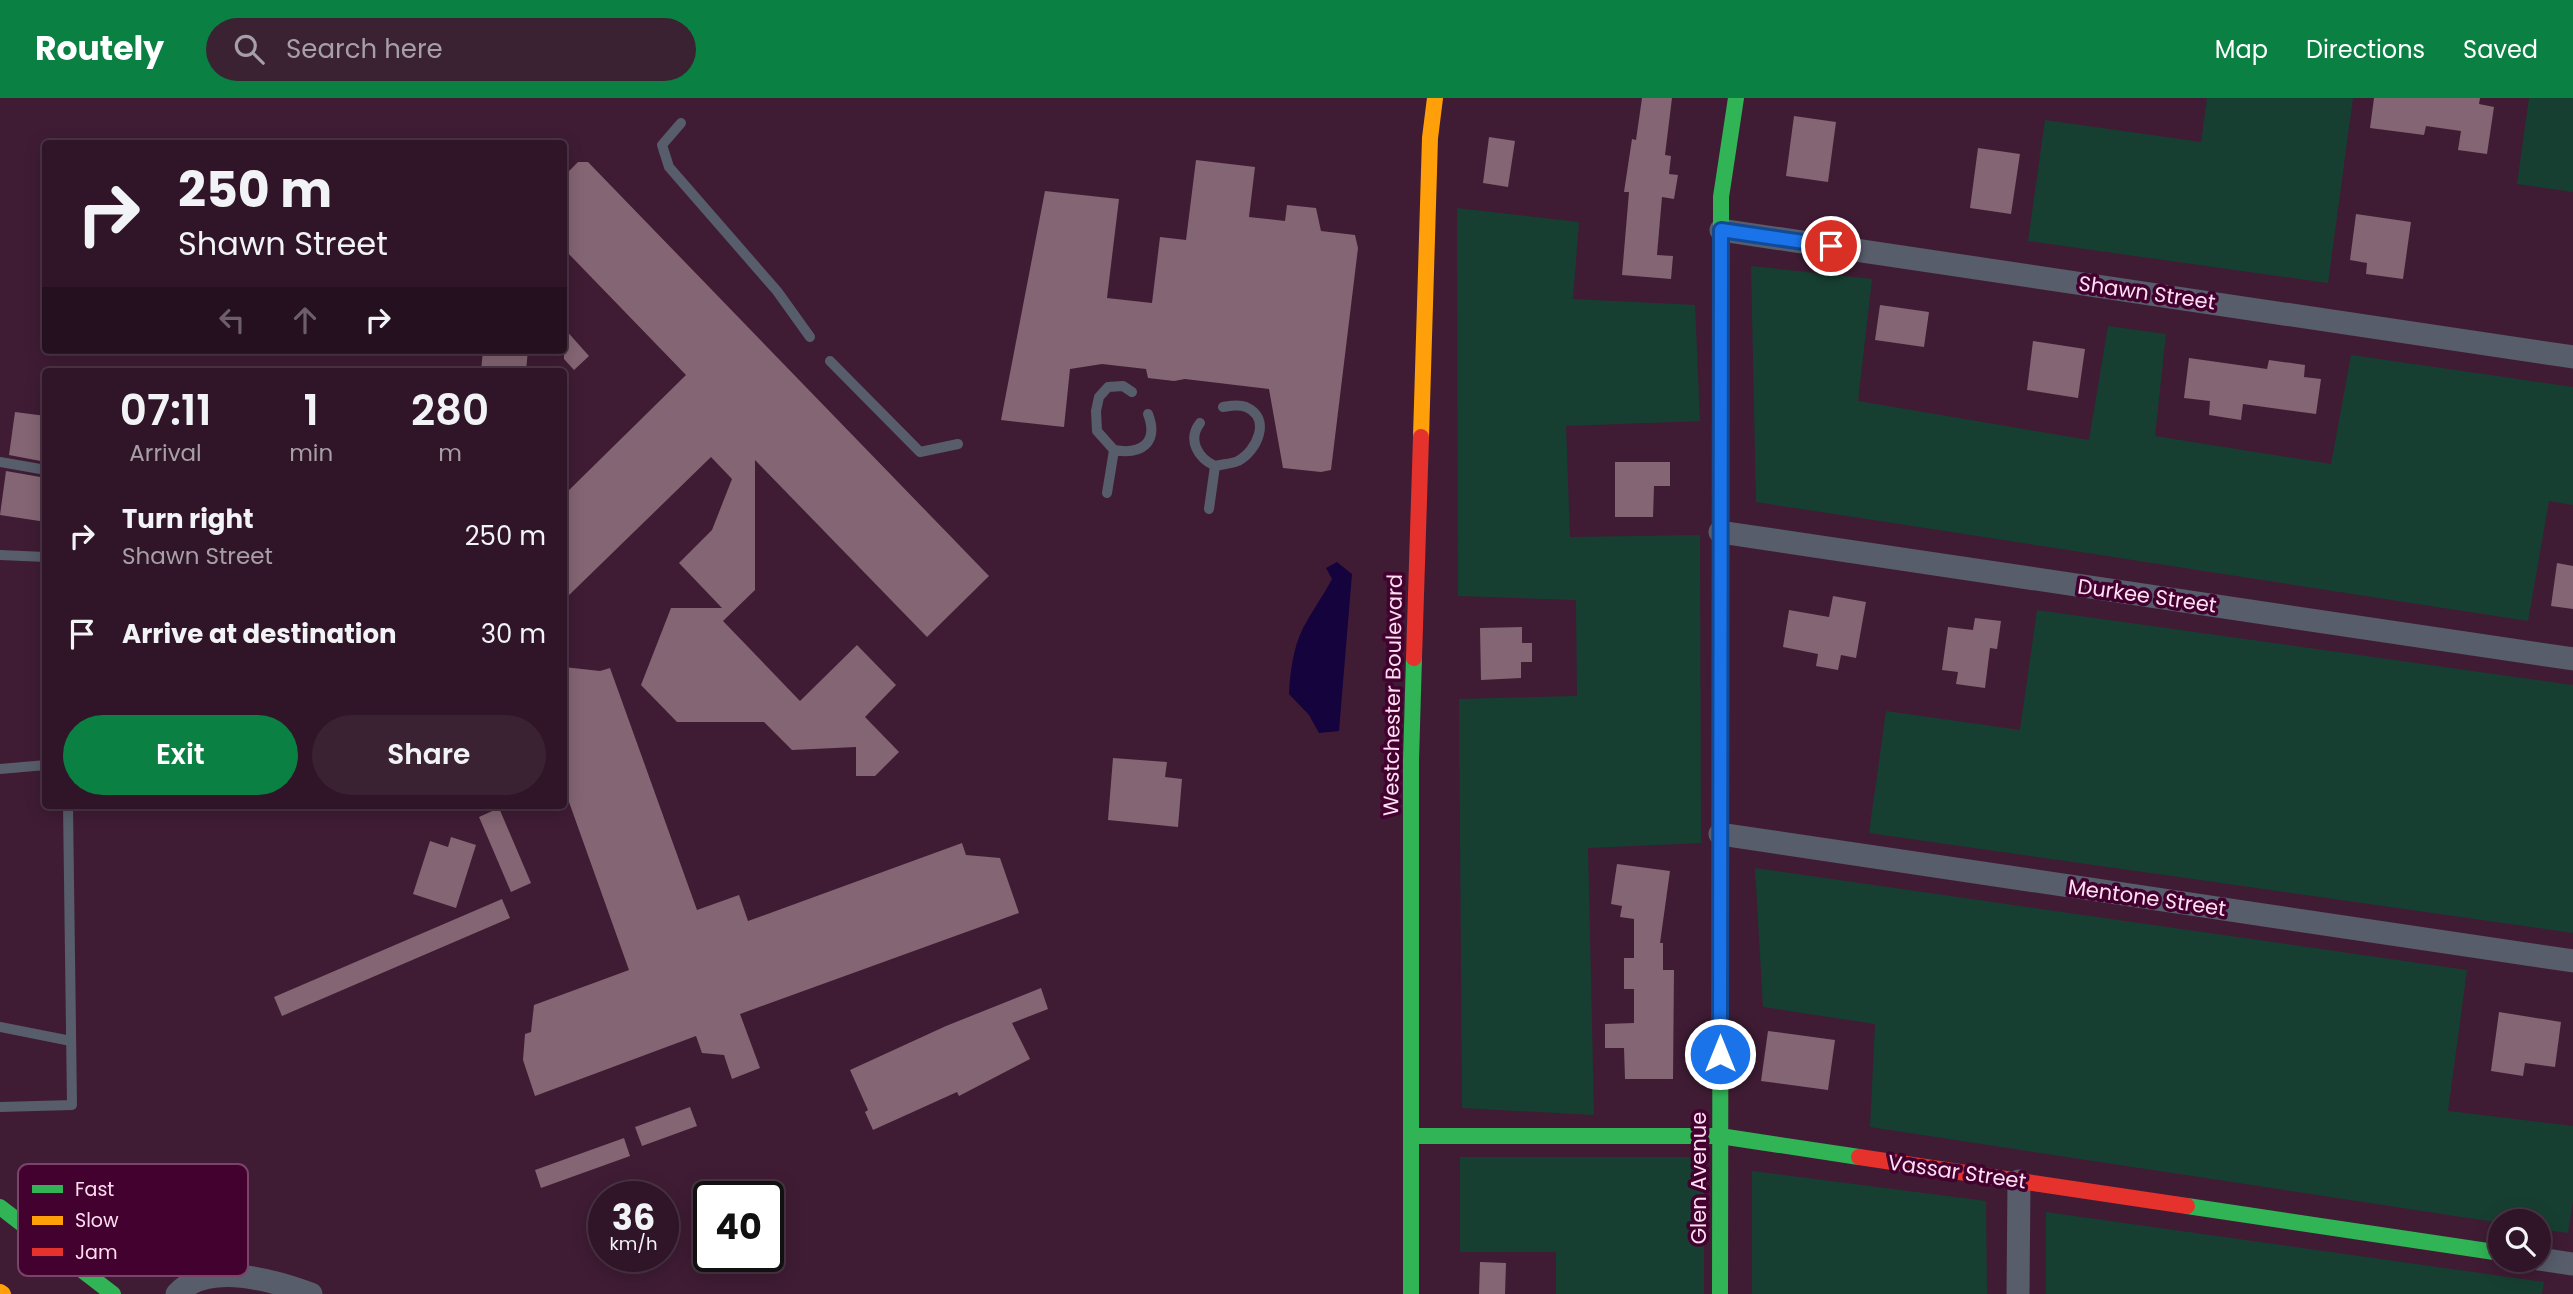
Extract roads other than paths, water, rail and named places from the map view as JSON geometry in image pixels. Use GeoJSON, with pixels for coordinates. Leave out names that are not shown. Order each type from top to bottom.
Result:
{"type":"FeatureCollection","features":[{"type":"Feature","properties":{"kind":"street","name":"Westchester Boulevard"},"geometry":{"type":"LineString","coordinates":[[1411,1294],[1411,760],[1430,138],[1435,98]]}},
{"type":"Feature","properties":{"kind":"street","name":"Glen Avenue"},"geometry":{"type":"LineString","coordinates":[[1720,1294],[1721,197],[1736,98]]}},
{"type":"Feature","properties":{"kind":"street","name":"Shawn Street"},"geometry":{"type":"LineString","coordinates":[[1721,230],[2573,357]]}},
{"type":"Feature","properties":{"kind":"street","name":"Durkee Street"},"geometry":{"type":"LineString","coordinates":[[1720,532],[2573,659]]}},
{"type":"Feature","properties":{"kind":"street","name":"Mentone Street"},"geometry":{"type":"LineString","coordinates":[[1720,834],[2573,961]]}},
{"type":"Feature","properties":{"kind":"street","name":"Vassar Street"},"geometry":{"type":"LineString","coordinates":[[1411,1136],[1720,1136],[2488,1251]]}},
{"type":"Feature","properties":{"kind":"street"},"geometry":{"type":"LineString","coordinates":[[2018,1294],[2019,1181]]}},
{"type":"Feature","properties":{"kind":"street"},"geometry":{"type":"LineString","coordinates":[[0,1206],[18,1220]]}},
{"type":"Feature","properties":{"kind":"street"},"geometry":{"type":"LineString","coordinates":[[2551,1261],[2573,1264]]}},
{"type":"Feature","properties":{"kind":"street"},"geometry":{"type":"LineString","coordinates":[[90,1276],[113,1294]]}},
{"type":"Feature","properties":{"kind":"street"},"geometry":{"type":"LineString","coordinates":[[177,1294],[183,1288],[205,1278],[230,1276],[258,1279],[311,1294]]}},
{"type":"Feature","properties":{"kind":"lane"},"geometry":{"type":"LineString","coordinates":[[681,123],[662,145],[669,167],[777,291],[810,337]]}},
{"type":"Feature","properties":{"kind":"lane"},"geometry":{"type":"LineString","coordinates":[[830,361],[920,453],[958,444]]}},
{"type":"Feature","properties":{"kind":"lane"},"geometry":{"type":"LineString","coordinates":[[1132,392],[1123,386],[1108,387],[1099,397],[1096,411],[1097,430],[1114,450],[1127,453],[1139,450],[1150,439],[1153,427],[1148,414]]}},
{"type":"Feature","properties":{"kind":"lane"},"geometry":{"type":"LineString","coordinates":[[1200,423],[1195,430],[1195,449],[1204,461],[1215,466],[1238,460],[1256,445],[1260,436],[1258,420],[1248,408],[1237,405],[1223,407]]}},
{"type":"Feature","properties":{"kind":"lane"},"geometry":{"type":"LineString","coordinates":[[1107,494],[1114,450]]}},
{"type":"Feature","properties":{"kind":"lane"},"geometry":{"type":"LineString","coordinates":[[0,462],[42,469]]}},
{"type":"Feature","properties":{"kind":"lane"},"geometry":{"type":"LineString","coordinates":[[1209,509],[1215,466]]}},
{"type":"Feature","properties":{"kind":"lane"},"geometry":{"type":"LineString","coordinates":[[0,555],[42,557]]}},
{"type":"Feature","properties":{"kind":"lane"},"geometry":{"type":"LineString","coordinates":[[0,769],[42,765]]}},
{"type":"Feature","properties":{"kind":"lane"},"geometry":{"type":"LineString","coordinates":[[0,1107],[72,1105],[68,809]]}},
{"type":"Feature","properties":{"kind":"lane"},"geometry":{"type":"LineString","coordinates":[[0,1027],[71,1041]]}}]}
